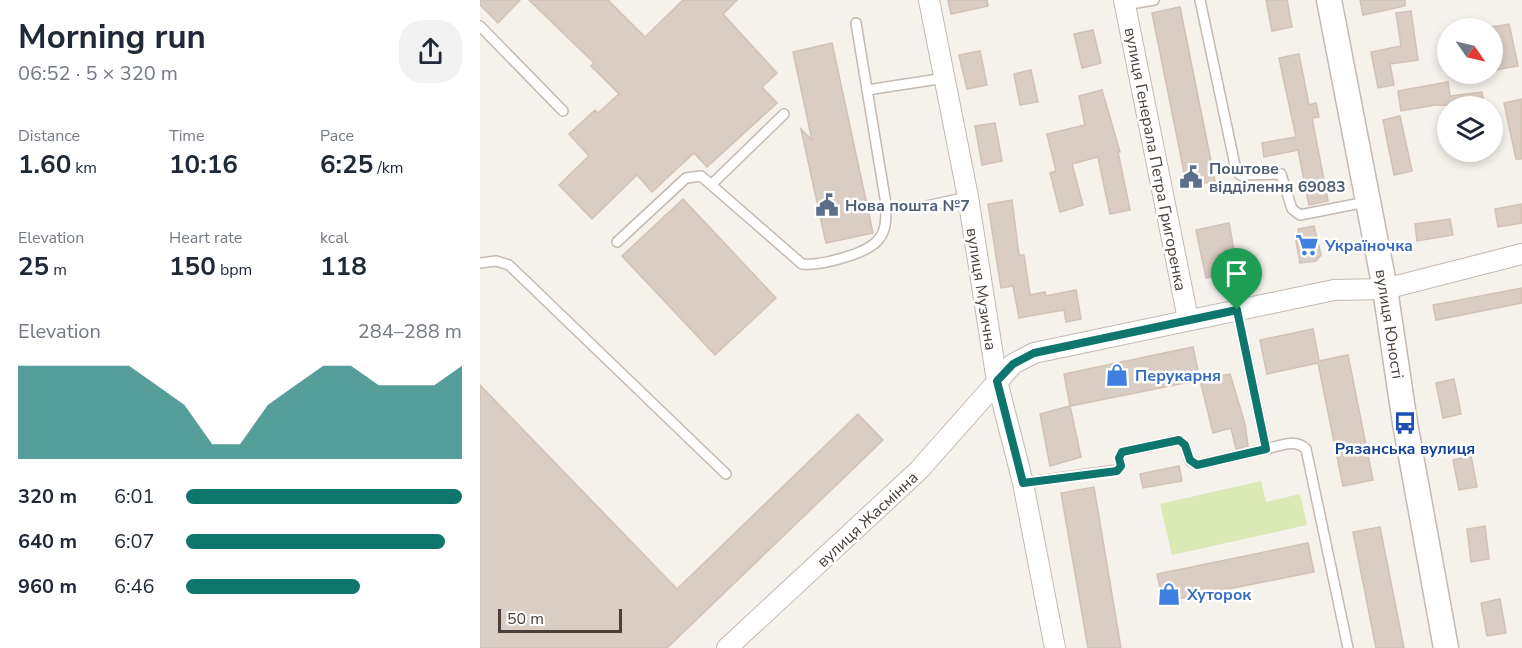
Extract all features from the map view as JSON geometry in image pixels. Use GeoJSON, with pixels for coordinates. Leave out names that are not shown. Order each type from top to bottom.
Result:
{"type":"FeatureCollection","features":[{"type":"Feature","properties":{"kind":"street","name":"вулиця Музична"},"geometry":{"type":"LineString","coordinates":[[929,0],[968,197],[997,381],[1023,483],[1055,648]]}},
{"type":"Feature","properties":{"kind":"street","name":"вулиця Юності"},"geometry":{"type":"LineString","coordinates":[[1329,0],[1385,289],[1405,423],[1446,648]]}},
{"type":"Feature","properties":{"kind":"street","name":"вулиця Генерала Петра Григоренка"},"geometry":{"type":"LineString","coordinates":[[1125,3],[1188,319]]}},
{"type":"Feature","properties":{"kind":"street","name":"вулиця Жасмінна"},"geometry":{"type":"LineString","coordinates":[[728,648],[919,470],[1013,364],[1034,353],[1334,290],[1385,289],[1522,254]]}},
{"type":"Feature","properties":{"kind":"lane"},"geometry":{"type":"LineString","coordinates":[[1125,3],[1154,0]]}},
{"type":"Feature","properties":{"kind":"lane"},"geometry":{"type":"LineString","coordinates":[[1200,0],[1236,170],[1240,175],[1276,172],[1281,174],[1292,209],[1300,215],[1369,202]]}},
{"type":"Feature","properties":{"kind":"lane"},"geometry":{"type":"LineString","coordinates":[[616,242],[686,177],[701,176],[713,183],[802,264],[813,266],[866,250],[879,240],[886,224],[886,204],[856,23]]}},
{"type":"Feature","properties":{"kind":"lane"},"geometry":{"type":"LineString","coordinates":[[480,26],[562,111]]}},
{"type":"Feature","properties":{"kind":"lane"},"geometry":{"type":"LineString","coordinates":[[867,90],[945,78]]}},
{"type":"Feature","properties":{"kind":"lane"},"geometry":{"type":"LineString","coordinates":[[713,183],[784,114]]}},
{"type":"Feature","properties":{"kind":"lane"},"geometry":{"type":"LineString","coordinates":[[926,206],[968,197]]}},
{"type":"Feature","properties":{"kind":"lane"},"geometry":{"type":"LineString","coordinates":[[480,263],[496,261],[509,266],[726,474]]}},
{"type":"Feature","properties":{"kind":"lane"},"geometry":{"type":"LineString","coordinates":[[1237,310],[1266,449]]}},
{"type":"Feature","properties":{"kind":"lane"},"geometry":{"type":"LineString","coordinates":[[1023,483],[1117,471],[1121,466],[1119,458],[1122,452],[1179,440],[1185,445],[1190,460],[1197,465],[1294,443],[1306,449],[1348,648]]}},
{"type":"Feature","properties":{"kind":"green space"},"geometry":{"type":"Polygon","coordinates":[[[1261,481],[1266,502],[1300,494],[1307,525],[1172,555],[1160,504],[1261,481]]]}},
{"type":"Feature","properties":{"kind":"building"},"geometry":{"type":"Polygon","coordinates":[[[480,0],[520,0],[498,23],[480,5],[480,0]]]}},
{"type":"Feature","properties":{"kind":"building"},"geometry":{"type":"Polygon","coordinates":[[[529,0],[608,0],[645,37],[683,0],[737,0],[723,14],[777,73],[762,87],[777,103],[707,167],[694,153],[652,192],[637,175],[592,219],[559,185],[589,156],[569,134],[595,110],[598,113],[619,94],[591,66],[594,63],[529,0]]]}},
{"type":"Feature","properties":{"kind":"building"},"geometry":{"type":"Polygon","coordinates":[[[948,0],[987,0],[988,6],[951,14],[948,0]]]}},
{"type":"Feature","properties":{"kind":"building"},"geometry":{"type":"Polygon","coordinates":[[[1266,0],[1287,0],[1292,27],[1272,31],[1266,0]]]}},
{"type":"Feature","properties":{"kind":"building"},"geometry":{"type":"Polygon","coordinates":[[[1360,0],[1405,0],[1405,6],[1363,15],[1360,0]]]}},
{"type":"Feature","properties":{"kind":"building"},"geometry":{"type":"Polygon","coordinates":[[[1180,7],[1215,181],[1187,187],[1152,13],[1180,7]]]}},
{"type":"Feature","properties":{"kind":"building"},"geometry":{"type":"Polygon","coordinates":[[[1411,11],[1418,60],[1390,64],[1394,85],[1378,88],[1371,52],[1401,46],[1396,13],[1411,11]]]}},
{"type":"Feature","properties":{"kind":"building"},"geometry":{"type":"Polygon","coordinates":[[[1509,24],[1518,66],[1503,69],[1503,25],[1509,24]]]}},
{"type":"Feature","properties":{"kind":"building"},"geometry":{"type":"Polygon","coordinates":[[[1093,30],[1101,63],[1082,68],[1074,34],[1093,30]]]}},
{"type":"Feature","properties":{"kind":"building"},"geometry":{"type":"Polygon","coordinates":[[[832,43],[873,233],[826,243],[801,129],[812,140],[793,52],[832,43]]]}},
{"type":"Feature","properties":{"kind":"building"},"geometry":{"type":"Polygon","coordinates":[[[980,51],[987,85],[967,89],[959,55],[980,51]]]}},
{"type":"Feature","properties":{"kind":"building"},"geometry":{"type":"Polygon","coordinates":[[[1299,54],[1309,105],[1316,103],[1319,117],[1312,118],[1328,201],[1309,205],[1298,150],[1264,157],[1262,143],[1296,137],[1279,58],[1299,54]]]}},
{"type":"Feature","properties":{"kind":"building"},"geometry":{"type":"Polygon","coordinates":[[[1031,70],[1038,102],[1020,105],[1014,74],[1031,70]]]}},
{"type":"Feature","properties":{"kind":"building"},"geometry":{"type":"Polygon","coordinates":[[[1448,84],[1450,96],[1437,96],[1437,105],[1401,111],[1398,91],[1448,84]]]}},
{"type":"Feature","properties":{"kind":"building"},"geometry":{"type":"Polygon","coordinates":[[[1102,90],[1120,152],[1118,152],[1130,210],[1110,214],[1098,157],[1072,164],[1083,205],[1060,212],[1050,173],[1056,171],[1047,134],[1085,125],[1079,96],[1102,90]]]}},
{"type":"Feature","properties":{"kind":"building"},"geometry":{"type":"Polygon","coordinates":[[[1482,92],[1483,96],[1450,96],[1482,92]]]}},
{"type":"Feature","properties":{"kind":"building"},"geometry":{"type":"Polygon","coordinates":[[[1522,99],[1522,159],[1516,159],[1504,103],[1522,99]]]}},
{"type":"Feature","properties":{"kind":"building"},"geometry":{"type":"Polygon","coordinates":[[[1400,116],[1412,171],[1394,175],[1383,120],[1400,116]]]}},
{"type":"Feature","properties":{"kind":"building"},"geometry":{"type":"Polygon","coordinates":[[[995,123],[1002,161],[982,165],[975,126],[995,123]]]}},
{"type":"Feature","properties":{"kind":"building"},"geometry":{"type":"Polygon","coordinates":[[[683,199],[776,298],[715,355],[622,256],[683,199]]]}},
{"type":"Feature","properties":{"kind":"building"},"geometry":{"type":"Polygon","coordinates":[[[1012,200],[1019,255],[1024,255],[1030,295],[1045,292],[1046,296],[1076,290],[1081,319],[1066,322],[1064,310],[1019,318],[1013,286],[1001,288],[988,204],[1012,200]]]}},
{"type":"Feature","properties":{"kind":"building"},"geometry":{"type":"Polygon","coordinates":[[[1522,204],[1522,223],[1498,227],[1495,209],[1522,204]]]}},
{"type":"Feature","properties":{"kind":"building"},"geometry":{"type":"Polygon","coordinates":[[[1450,219],[1453,235],[1417,241],[1415,224],[1450,219]]]}},
{"type":"Feature","properties":{"kind":"building"},"geometry":{"type":"Polygon","coordinates":[[[1229,223],[1238,272],[1206,278],[1196,230],[1229,223]]]}},
{"type":"Feature","properties":{"kind":"building","name":"Україночка"},"geometry":{"type":"Polygon","coordinates":[[[1314,226],[1321,255],[1316,261],[1300,263],[1296,241],[1300,241],[1298,229],[1314,226]]]}},
{"type":"Feature","properties":{"kind":"building"},"geometry":{"type":"Polygon","coordinates":[[[1522,288],[1522,303],[1436,320],[1433,305],[1522,288]]]}},
{"type":"Feature","properties":{"kind":"building"},"geometry":{"type":"Polygon","coordinates":[[[1313,329],[1319,361],[1348,355],[1373,480],[1343,486],[1318,363],[1267,374],[1260,340],[1313,329]]]}},
{"type":"Feature","properties":{"kind":"building"},"geometry":{"type":"Polygon","coordinates":[[[1193,347],[1200,380],[1070,406],[1064,374],[1193,347]]]}},
{"type":"Feature","properties":{"kind":"building"},"geometry":{"type":"Polygon","coordinates":[[[1230,374],[1245,424],[1248,446],[1236,449],[1231,428],[1213,433],[1200,380],[1230,374]]]}},
{"type":"Feature","properties":{"kind":"building"},"geometry":{"type":"Polygon","coordinates":[[[1454,379],[1461,414],[1443,418],[1436,383],[1454,379]]]}},
{"type":"Feature","properties":{"kind":"building"},"geometry":{"type":"Polygon","coordinates":[[[480,385],[677,589],[858,414],[883,440],[667,648],[480,648],[480,385]]]}},
{"type":"Feature","properties":{"kind":"building"},"geometry":{"type":"Polygon","coordinates":[[[1070,406],[1081,457],[1050,466],[1040,414],[1070,406]]]}},
{"type":"Feature","properties":{"kind":"building"},"geometry":{"type":"Polygon","coordinates":[[[1471,456],[1477,487],[1459,490],[1453,460],[1471,456]]]}},
{"type":"Feature","properties":{"kind":"building"},"geometry":{"type":"Polygon","coordinates":[[[1179,466],[1182,481],[1143,488],[1140,474],[1179,466]]]}},
{"type":"Feature","properties":{"kind":"building"},"geometry":{"type":"Polygon","coordinates":[[[1094,487],[1121,648],[1088,648],[1061,493],[1094,487]]]}},
{"type":"Feature","properties":{"kind":"building"},"geometry":{"type":"Polygon","coordinates":[[[1485,526],[1489,559],[1471,562],[1467,529],[1485,526]]]}},
{"type":"Feature","properties":{"kind":"building"},"geometry":{"type":"Polygon","coordinates":[[[1380,527],[1404,648],[1376,648],[1353,532],[1380,527]]]}},
{"type":"Feature","properties":{"kind":"building"},"geometry":{"type":"Polygon","coordinates":[[[1308,543],[1314,572],[1163,602],[1157,574],[1308,543]]]}},
{"type":"Feature","properties":{"kind":"building"},"geometry":{"type":"Polygon","coordinates":[[[1500,599],[1506,633],[1487,636],[1481,603],[1500,599]]]}},
{"type":"Feature","properties":{"kind":"place","name":"Поштове відділення 69083"},"geometry":{"type":"Point","coordinates":[1191,177]}},
{"type":"Feature","properties":{"kind":"place","name":"Нова пошта №7"},"geometry":{"type":"Point","coordinates":[827,205]}},
{"type":"Feature","properties":{"kind":"place","name":"Україночка"},"geometry":{"type":"Point","coordinates":[1307,245]}},
{"type":"Feature","properties":{"kind":"place","name":"Перукарня"},"geometry":{"type":"Point","coordinates":[1117,375]}},
{"type":"Feature","properties":{"kind":"place","name":"Рязанська вулиця"},"geometry":{"type":"Point","coordinates":[1405,423]}},
{"type":"Feature","properties":{"kind":"place","name":"Хуторок"},"geometry":{"type":"Point","coordinates":[1169,594]}},
{"type":"Feature","properties":{"kind":"route"},"geometry":{"type":"LineString","coordinates":[[1237,310],[1266,449],[1197,465],[1190,460],[1183,441],[1179,440],[1122,452],[1119,458],[1121,466],[1117,471],[1023,483],[997,381],[1013,364],[1034,353],[1237,310]]}}]}
